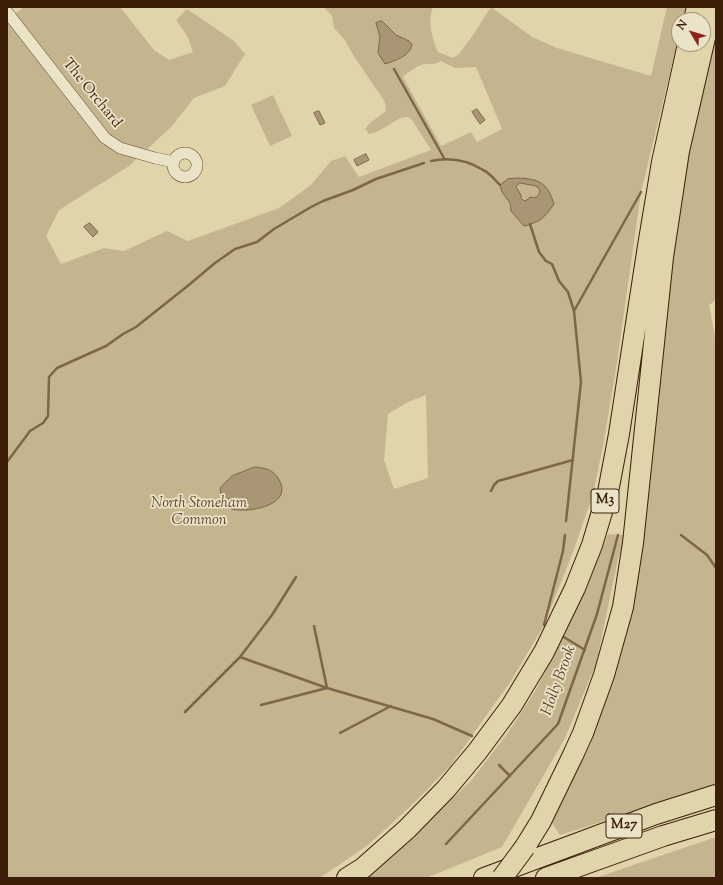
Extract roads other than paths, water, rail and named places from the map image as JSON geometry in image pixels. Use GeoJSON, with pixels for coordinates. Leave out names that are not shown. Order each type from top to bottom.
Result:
{"type":"FeatureCollection","features":[{"type":"Feature","properties":{"kind":"highway","name":"M3"},"geometry":{"type":"LineString","coordinates":[[502,878],[525,847],[544,814],[583,733],[604,675],[623,607],[633,543],[663,257],[679,151],[712,7]]}},
{"type":"Feature","properties":{"kind":"highway","name":"M3"},"geometry":{"type":"LineString","coordinates":[[348,878],[362,868],[407,829],[446,789],[477,752],[512,705],[544,652],[576,588],[592,545],[608,492],[619,434],[662,162],[686,52]]}},
{"type":"Feature","properties":{"kind":"highway","name":"M27"},"geometry":{"type":"LineString","coordinates":[[484,878],[656,814],[716,795]]}},
{"type":"Feature","properties":{"kind":"highway","name":"M27"},"geometry":{"type":"LineString","coordinates":[[546,878],[663,836],[716,820]]}},
{"type":"Feature","properties":{"kind":"street","name":"The Orchard"},"geometry":{"type":"LineString","coordinates":[[7,12],[105,138],[120,148],[174,162]]}},
{"type":"Feature","properties":{"kind":"waterway"},"geometry":{"type":"LineString","coordinates":[[394,69],[444,158]]}},
{"type":"Feature","properties":{"kind":"waterway"},"geometry":{"type":"LineString","coordinates":[[431,161],[452,159],[471,164],[488,173],[500,185]]}},
{"type":"Feature","properties":{"kind":"waterway"},"geometry":{"type":"LineString","coordinates":[[7,462],[30,431],[43,423],[48,416],[49,377],[57,368],[106,346],[136,327],[215,263],[235,249],[257,242],[274,229],[323,201],[353,190],[376,179],[424,163]]}},
{"type":"Feature","properties":{"kind":"waterway"},"geometry":{"type":"LineString","coordinates":[[574,311],[641,192]]}},
{"type":"Feature","properties":{"kind":"waterway"},"geometry":{"type":"LineString","coordinates":[[530,224],[539,252],[546,261],[552,264],[559,281],[568,292],[574,311],[581,382],[566,521]]}},
{"type":"Feature","properties":{"kind":"waterway"},"geometry":{"type":"LineString","coordinates":[[491,491],[498,481],[573,460]]}},
{"type":"Feature","properties":{"kind":"waterway"},"geometry":{"type":"LineString","coordinates":[[544,625],[563,551],[565,535]]}},
{"type":"Feature","properties":{"kind":"waterway","name":"Holly Brook"},"geometry":{"type":"LineString","coordinates":[[446,844],[558,724],[597,614],[618,535]]}},
{"type":"Feature","properties":{"kind":"waterway","name":"Holly Brook"},"geometry":{"type":"LineString","coordinates":[[681,535],[707,555],[716,568]]}},
{"type":"Feature","properties":{"kind":"waterway"},"geometry":{"type":"LineString","coordinates":[[185,712],[240,657],[272,615],[296,577]]}},
{"type":"Feature","properties":{"kind":"waterway"},"geometry":{"type":"LineString","coordinates":[[261,705],[327,688],[314,626]]}},
{"type":"Feature","properties":{"kind":"waterway"},"geometry":{"type":"LineString","coordinates":[[562,636],[585,650]]}},
{"type":"Feature","properties":{"kind":"waterway"},"geometry":{"type":"LineString","coordinates":[[240,657],[327,688],[433,719],[472,736]]}},
{"type":"Feature","properties":{"kind":"waterway"},"geometry":{"type":"LineString","coordinates":[[340,733],[391,706]]}},
{"type":"Feature","properties":{"kind":"waterway"},"geometry":{"type":"LineString","coordinates":[[499,765],[510,776]]}},
{"type":"Feature","properties":{"kind":"park label","name":"North Stoneham Common"},"geometry":{"type":"Point","coordinates":[199,512]}}]}
